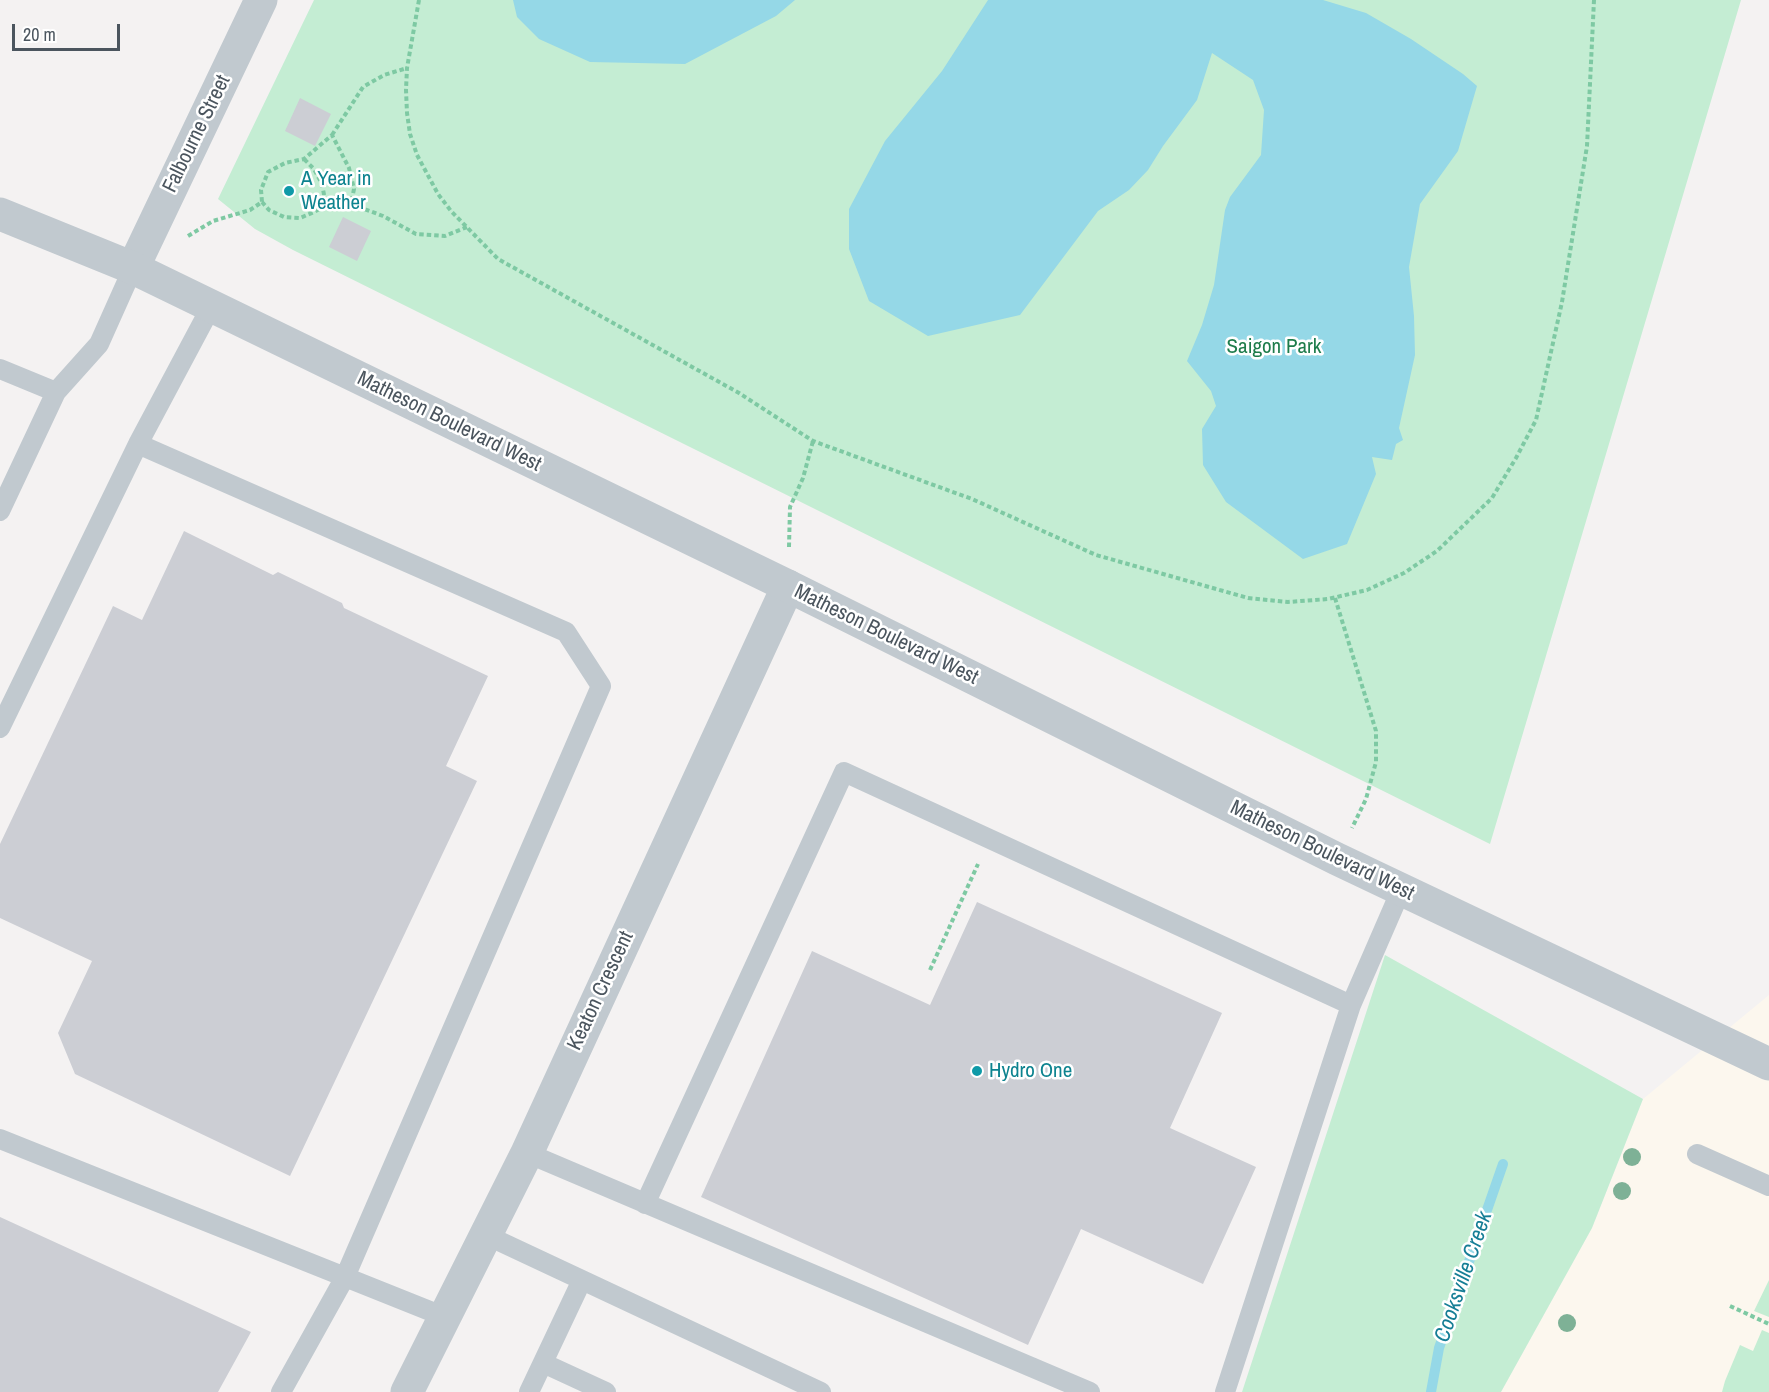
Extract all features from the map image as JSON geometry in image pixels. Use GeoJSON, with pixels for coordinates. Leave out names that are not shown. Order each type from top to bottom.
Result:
{"type":"FeatureCollection","features":[{"type":"Feature","properties":{"kind":"street","name":"Falbourne Street"},"geometry":{"type":"LineString","coordinates":[[133,268],[261,0]]}},
{"type":"Feature","properties":{"kind":"street","name":"Matheson Boulevard West"},"geometry":{"type":"LineString","coordinates":[[0,214],[133,268],[788,586],[1337,859],[1769,1064]]}},
{"type":"Feature","properties":{"kind":"street","name":"Keaton Crescent"},"geometry":{"type":"LineString","coordinates":[[406,1392],[527,1153],[788,586]]}},
{"type":"Feature","properties":{"kind":"lane"},"geometry":{"type":"LineString","coordinates":[[3,499],[56,392],[99,344],[133,268]]}},
{"type":"Feature","properties":{"kind":"lane"},"geometry":{"type":"LineString","coordinates":[[0,728],[138,444],[211,307]]}},
{"type":"Feature","properties":{"kind":"lane"},"geometry":{"type":"LineString","coordinates":[[0,369],[56,392]]}},
{"type":"Feature","properties":{"kind":"lane"},"geometry":{"type":"LineString","coordinates":[[138,444],[566,632],[601,686],[345,1277],[281,1392]]}},
{"type":"Feature","properties":{"kind":"lane"},"geometry":{"type":"LineString","coordinates":[[645,1204],[844,772],[1351,1005]]}},
{"type":"Feature","properties":{"kind":"lane"},"geometry":{"type":"LineString","coordinates":[[1225,1392],[1351,1005],[1401,890]]}},
{"type":"Feature","properties":{"kind":"lane"},"geometry":{"type":"LineString","coordinates":[[0,1139],[445,1317]]}},
{"type":"Feature","properties":{"kind":"lane"},"geometry":{"type":"LineString","coordinates":[[527,1153],[1090,1392]]}},
{"type":"Feature","properties":{"kind":"lane"},"geometry":{"type":"LineString","coordinates":[[1697,1154],[1769,1186]]}},
{"type":"Feature","properties":{"kind":"lane"},"geometry":{"type":"LineString","coordinates":[[486,1235],[821,1392]]}},
{"type":"Feature","properties":{"kind":"lane"},"geometry":{"type":"LineString","coordinates":[[530,1392],[582,1280]]}},
{"type":"Feature","properties":{"kind":"lane"},"geometry":{"type":"LineString","coordinates":[[543,1363],[606,1392]]}},
{"type":"Feature","properties":{"kind":"path"},"geometry":{"type":"LineString","coordinates":[[419,0],[407,68],[406,90],[410,134],[417,155],[438,194],[498,259],[739,393],[813,441],[972,498],[1096,555],[1248,598],[1288,602],[1335,598],[1367,590],[1404,573],[1437,551],[1492,498],[1536,420],[1562,302],[1587,146],[1594,0]]}},
{"type":"Feature","properties":{"kind":"path"},"geometry":{"type":"LineString","coordinates":[[407,68],[384,75],[363,87],[332,135],[304,159],[285,163],[268,172],[261,190],[262,202],[269,210],[284,217],[300,218],[326,205],[351,204],[383,216],[416,234],[445,236],[467,227]]}},
{"type":"Feature","properties":{"kind":"path"},"geometry":{"type":"LineString","coordinates":[[332,135],[349,168],[354,189],[351,204]]}},
{"type":"Feature","properties":{"kind":"path"},"geometry":{"type":"LineString","coordinates":[[304,159],[314,169],[322,184],[326,205]]}},
{"type":"Feature","properties":{"kind":"path"},"geometry":{"type":"LineString","coordinates":[[183,239],[213,221],[250,210],[262,202]]}},
{"type":"Feature","properties":{"kind":"path"},"geometry":{"type":"LineString","coordinates":[[788,586],[790,507],[803,478],[813,441]]}},
{"type":"Feature","properties":{"kind":"path"},"geometry":{"type":"LineString","coordinates":[[1335,598],[1376,731],[1376,762],[1366,800],[1337,859]]}},
{"type":"Feature","properties":{"kind":"path"},"geometry":{"type":"LineString","coordinates":[[930,970],[989,838]]}},
{"type":"Feature","properties":{"kind":"path"},"geometry":{"type":"LineString","coordinates":[[1730,1306],[1769,1324]]}},
{"type":"Feature","properties":{"kind":"shaded area"},"geometry":{"type":"Polygon","coordinates":[[[1769,995],[1769,1392],[1501,1392],[1592,1228],[1643,1099],[1769,995]]]}},
{"type":"Feature","properties":{"kind":"green space","name":"Saigon Park"},"geometry":{"type":"Polygon","coordinates":[[[314,0],[1741,0],[1490,844],[293,250],[255,229],[218,199],[314,0]]]}},
{"type":"Feature","properties":{"kind":"green space"},"geometry":{"type":"Polygon","coordinates":[[[1385,955],[1643,1099],[1592,1228],[1501,1392],[1242,1392],[1385,955]]]}},
{"type":"Feature","properties":{"kind":"green space"},"geometry":{"type":"Polygon","coordinates":[[[1769,1280],[1769,1317],[1754,1311],[1769,1280]]]}},
{"type":"Feature","properties":{"kind":"green space"},"geometry":{"type":"Polygon","coordinates":[[[1762,1330],[1769,1333],[1769,1392],[1722,1392],[1740,1345],[1753,1351],[1762,1330]]]}},
{"type":"Feature","properties":{"kind":"water"},"geometry":{"type":"Polygon","coordinates":[[[513,0],[795,0],[776,16],[685,64],[590,62],[539,39],[517,17],[513,0]]]}},
{"type":"Feature","properties":{"kind":"water"},"geometry":{"type":"Polygon","coordinates":[[[988,0],[1323,0],[1366,13],[1411,39],[1477,86],[1458,151],[1420,204],[1409,267],[1415,355],[1399,428],[1403,440],[1396,444],[1392,460],[1372,457],[1376,474],[1347,544],[1303,559],[1226,502],[1203,465],[1202,429],[1216,406],[1211,391],[1187,361],[1202,325],[1214,285],[1225,210],[1230,197],[1261,155],[1264,110],[1253,80],[1212,53],[1197,100],[1148,170],[1129,190],[1098,211],[1020,315],[928,336],[869,301],[849,249],[849,209],[885,141],[942,71],[988,0]]]}},
{"type":"Feature","properties":{"kind":"building"},"geometry":{"type":"Polygon","coordinates":[[[300,98],[331,114],[315,146],[285,131],[300,98]]]}},
{"type":"Feature","properties":{"kind":"building"},"geometry":{"type":"Polygon","coordinates":[[[343,217],[371,231],[357,261],[329,247],[343,217]]]}},
{"type":"Feature","properties":{"kind":"building"},"geometry":{"type":"Polygon","coordinates":[[[184,531],[273,575],[278,572],[342,603],[344,608],[488,676],[446,766],[477,781],[290,1176],[75,1074],[58,1033],[92,961],[0,918],[0,844],[113,606],[142,620],[184,531]]]}},
{"type":"Feature","properties":{"kind":"building","name":"Hydro One"},"geometry":{"type":"Polygon","coordinates":[[[977,902],[1222,1013],[1170,1128],[1256,1167],[1203,1284],[1081,1229],[1028,1345],[701,1197],[812,951],[930,1005],[977,902]]]}},
{"type":"Feature","properties":{"kind":"building"},"geometry":{"type":"Polygon","coordinates":[[[0,1217],[251,1332],[218,1392],[0,1392],[0,1217]]]}},
{"type":"Feature","properties":{"kind":"waterway","name":"Cooksville Creek"},"geometry":{"type":"LineString","coordinates":[[1431,1392],[1439,1348],[1503,1164]]}},
{"type":"Feature","properties":{"kind":"place","name":"A Year in Weather"},"geometry":{"type":"Point","coordinates":[289,191]}},
{"type":"Feature","properties":{"kind":"place","name":"Hydro One"},"geometry":{"type":"Point","coordinates":[977,1071]}}]}
